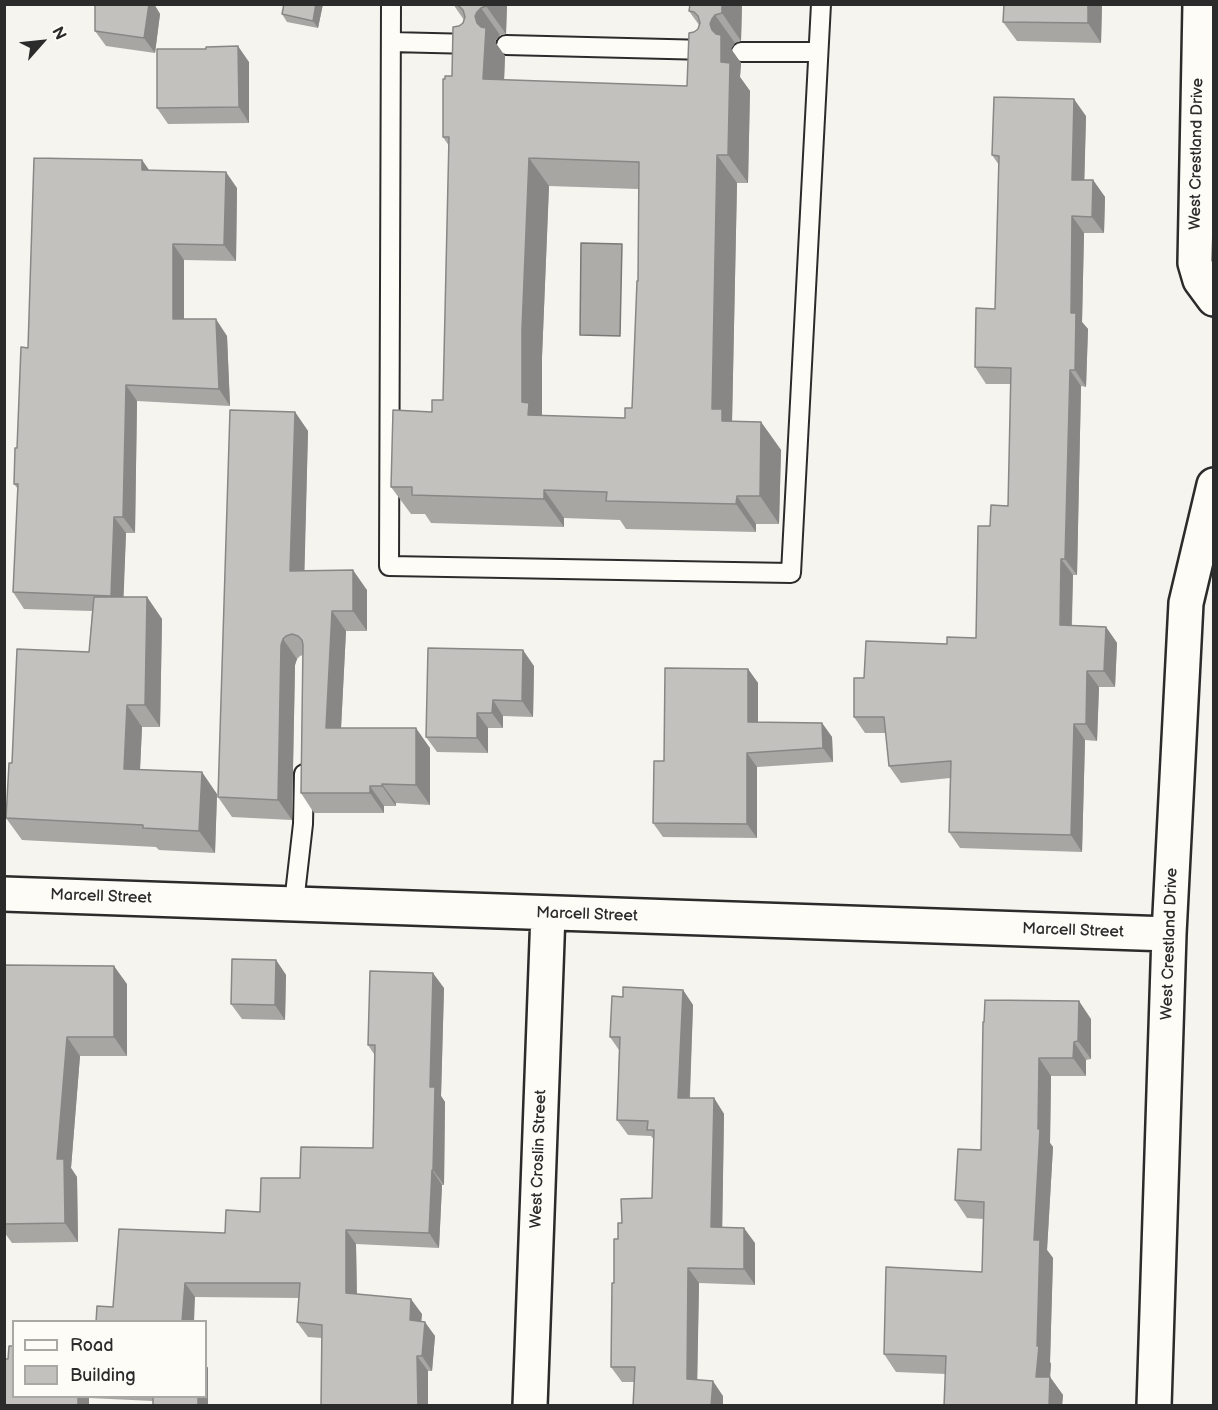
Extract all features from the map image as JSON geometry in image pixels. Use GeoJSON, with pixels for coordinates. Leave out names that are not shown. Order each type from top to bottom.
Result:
{"type":"FeatureCollection","features":[{"type":"Feature","properties":{"kind":"street","name":"West Crestland Drive"},"geometry":{"type":"LineString","coordinates":[[1200,4],[1195,263],[1200,280],[1214,299]]}},
{"type":"Feature","properties":{"kind":"street","name":"West Crestland Drive"},"geometry":{"type":"LineString","coordinates":[[1154,1406],[1169,934],[1186,603],[1214,485]]}},
{"type":"Feature","properties":{"kind":"street","name":"Marcell Street"},"geometry":{"type":"LineString","coordinates":[[4,894],[1169,934]]}},
{"type":"Feature","properties":{"kind":"street","name":"West Croslin Street"},"geometry":{"type":"LineString","coordinates":[[530,1406],[548,913]]}},
{"type":"Feature","properties":{"kind":"lane"},"geometry":{"type":"LineString","coordinates":[[391,4],[389,566],[792,573],[821,4]]}},
{"type":"Feature","properties":{"kind":"lane"},"geometry":{"type":"LineString","coordinates":[[391,42],[473,44]]}},
{"type":"Feature","properties":{"kind":"lane"},"geometry":{"type":"LineString","coordinates":[[506,45],[708,50]]}},
{"type":"Feature","properties":{"kind":"lane"},"geometry":{"type":"LineString","coordinates":[[741,52],[818,52]]}},
{"type":"Feature","properties":{"kind":"lane"},"geometry":{"type":"LineString","coordinates":[[294,903],[303,824],[304,756]]}},
{"type":"Feature","properties":{"kind":"shaded area"},"geometry":{"type":"Polygon","coordinates":[[[581,243],[622,244],[620,336],[580,335],[581,243]]]}},
{"type":"Feature","properties":{"kind":"building"},"geometry":{"type":"Polygon","coordinates":[[[95,4],[149,4],[144,38],[95,31],[95,4]]]}},
{"type":"Feature","properties":{"kind":"building"},"geometry":{"type":"Polygon","coordinates":[[[284,4],[316,4],[313,21],[282,14],[284,4]]]}},
{"type":"Feature","properties":{"kind":"building"},"geometry":{"type":"Polygon","coordinates":[[[453,4],[486,4],[475,16],[477,23],[486,28],[483,79],[687,86],[689,33],[698,29],[700,23],[698,16],[689,11],[690,4],[722,4],[722,13],[715,15],[710,24],[716,34],[721,35],[721,62],[730,63],[728,155],[717,155],[712,409],[722,409],[722,421],[761,422],[760,496],[737,496],[736,504],[606,501],[607,492],[544,490],[544,499],[412,495],[412,487],[391,487],[393,410],[432,412],[432,400],[443,400],[449,137],[443,137],[443,79],[445,76],[452,76],[453,27],[463,23],[465,17],[459,6],[453,4]],[[529,158],[522,329],[522,402],[529,403],[528,415],[625,418],[625,408],[632,408],[638,281],[639,162],[529,158]]]}},
{"type":"Feature","properties":{"kind":"building"},"geometry":{"type":"Polygon","coordinates":[[[1004,4],[1088,4],[1088,23],[1003,22],[1004,4]]]}},
{"type":"Feature","properties":{"kind":"building"},"geometry":{"type":"Polygon","coordinates":[[[238,46],[239,107],[157,108],[157,49],[206,49],[206,47],[238,46]]]}},
{"type":"Feature","properties":{"kind":"building"},"geometry":{"type":"Polygon","coordinates":[[[994,97],[1074,99],[1072,180],[1093,180],[1092,217],[1072,216],[1071,313],[1076,313],[1075,370],[1070,370],[1065,559],[1061,559],[1060,625],[1106,627],[1104,671],[1087,671],[1086,724],[1074,724],[1071,835],[949,832],[951,761],[889,766],[884,717],[854,717],[854,678],[864,678],[866,641],[947,644],[947,637],[976,638],[978,526],[990,526],[991,505],[1008,506],[1011,368],[975,367],[976,308],[995,309],[999,156],[992,155],[994,97]]]}},
{"type":"Feature","properties":{"kind":"building"},"geometry":{"type":"Polygon","coordinates":[[[34,158],[142,160],[142,170],[226,172],[224,245],[173,244],[173,319],[216,319],[219,389],[126,385],[123,517],[114,517],[111,596],[13,592],[18,484],[14,484],[15,448],[17,448],[21,347],[28,348],[34,158]]]}},
{"type":"Feature","properties":{"kind":"building"},"geometry":{"type":"Polygon","coordinates":[[[230,410],[295,412],[290,571],[353,570],[353,611],[332,611],[326,728],[416,728],[416,785],[370,786],[370,793],[301,793],[303,645],[298,636],[292,634],[283,639],[281,645],[278,800],[218,797],[230,410]]]}},
{"type":"Feature","properties":{"kind":"building"},"geometry":{"type":"Polygon","coordinates":[[[94,597],[147,597],[145,705],[127,705],[124,769],[202,772],[199,831],[143,828],[143,825],[6,818],[9,763],[12,763],[17,649],[89,652],[94,597]]]}},
{"type":"Feature","properties":{"kind":"building"},"geometry":{"type":"Polygon","coordinates":[[[428,648],[523,650],[522,701],[493,700],[492,713],[477,713],[477,738],[426,737],[428,648]]]}},
{"type":"Feature","properties":{"kind":"building"},"geometry":{"type":"Polygon","coordinates":[[[665,668],[748,669],[748,722],[822,723],[823,748],[747,753],[747,824],[653,823],[654,761],[664,761],[665,668]]]}},
{"type":"Feature","properties":{"kind":"building"},"geometry":{"type":"Polygon","coordinates":[[[232,959],[276,960],[275,1005],[231,1004],[232,959]]]}},
{"type":"Feature","properties":{"kind":"building"},"geometry":{"type":"Polygon","coordinates":[[[5,965],[114,966],[114,1037],[67,1037],[57,1159],[64,1159],[65,1223],[4,1224],[5,965]]]}},
{"type":"Feature","properties":{"kind":"building"},"geometry":{"type":"Polygon","coordinates":[[[370,971],[433,973],[430,1087],[435,1087],[429,1233],[346,1230],[346,1293],[411,1299],[410,1320],[425,1322],[422,1356],[417,1356],[418,1406],[321,1406],[322,1325],[297,1322],[300,1283],[185,1283],[182,1320],[96,1320],[97,1306],[113,1307],[119,1229],[225,1233],[226,1210],[260,1212],[261,1178],[300,1178],[301,1147],[373,1148],[375,1045],[368,1045],[370,971]]]}},
{"type":"Feature","properties":{"kind":"building"},"geometry":{"type":"Polygon","coordinates":[[[623,987],[683,990],[678,1098],[714,1098],[711,1227],[744,1228],[744,1269],[688,1268],[687,1379],[713,1381],[711,1406],[633,1406],[635,1367],[611,1367],[614,1239],[618,1239],[618,1223],[622,1223],[621,1199],[652,1198],[654,1130],[647,1130],[648,1121],[617,1120],[620,1037],[610,1037],[612,996],[623,997],[623,987]]]}},
{"type":"Feature","properties":{"kind":"building"},"geometry":{"type":"Polygon","coordinates":[[[985,1000],[1079,1001],[1078,1041],[1074,1042],[1073,1058],[1039,1058],[1038,1129],[1040,1129],[1034,1240],[1040,1240],[1037,1346],[1039,1346],[1036,1377],[1050,1377],[1049,1406],[944,1406],[946,1356],[884,1354],[886,1267],[982,1272],[984,1202],[955,1200],[958,1149],[981,1150],[985,1000]]]}},
{"type":"Feature","properties":{"kind":"building"},"geometry":{"type":"Polygon","coordinates":[[[9,1346],[12,1346],[12,1398],[78,1398],[78,1406],[4,1406],[4,1359],[8,1359],[9,1346]]]}},
{"type":"Feature","properties":{"kind":"building"},"geometry":{"type":"Polygon","coordinates":[[[153,1398],[198,1398],[198,1406],[153,1406],[153,1398]]]}}]}
